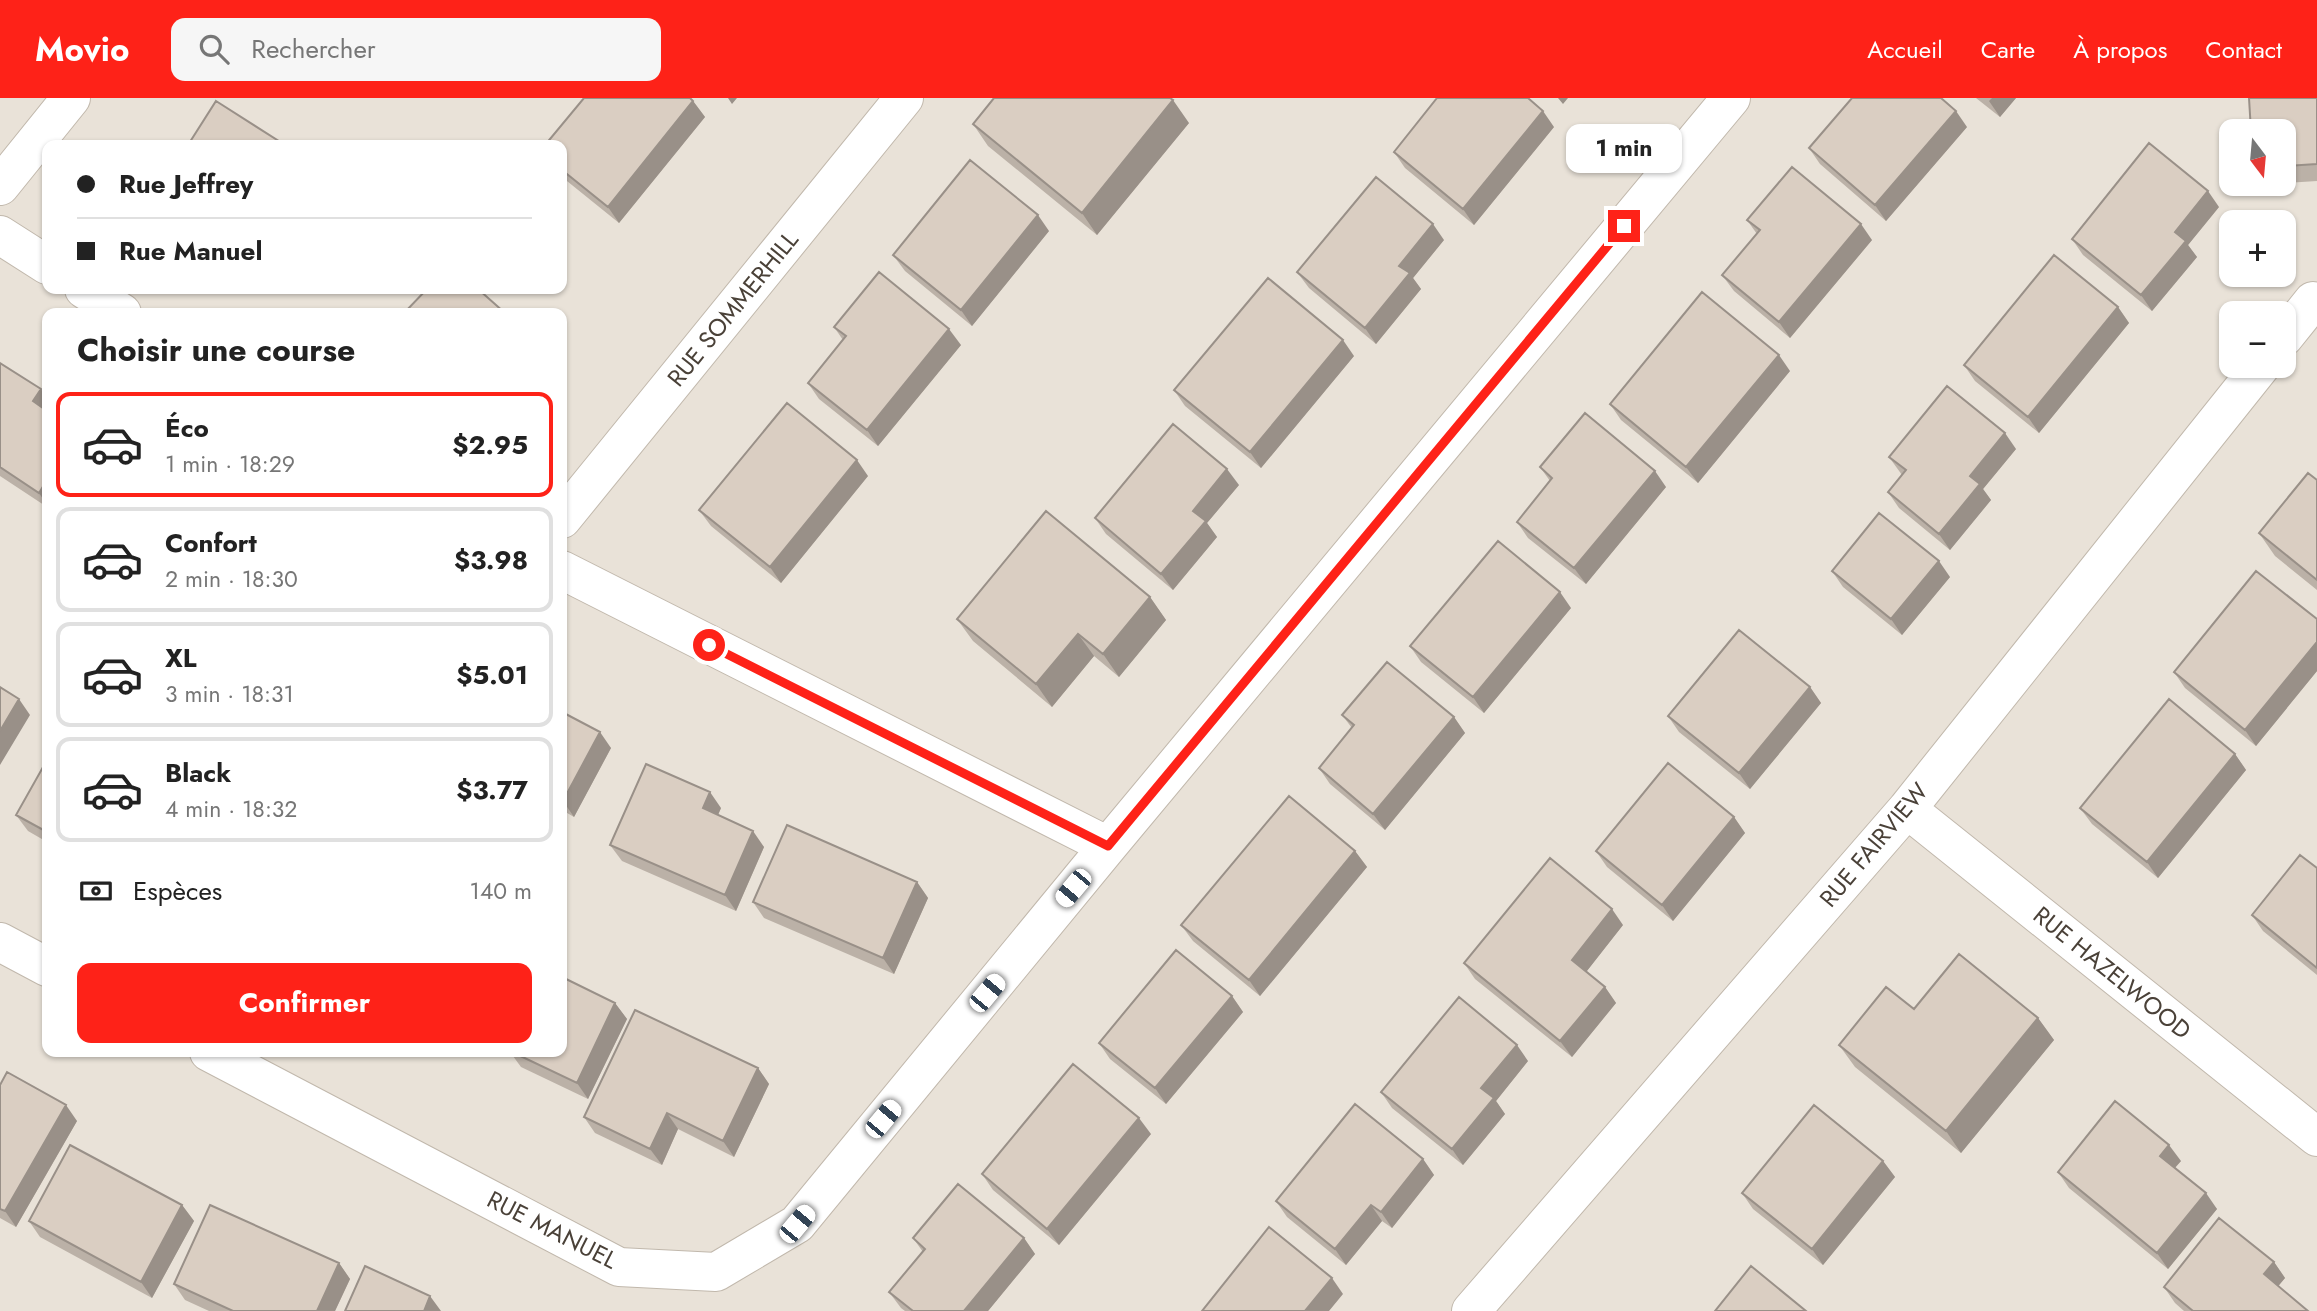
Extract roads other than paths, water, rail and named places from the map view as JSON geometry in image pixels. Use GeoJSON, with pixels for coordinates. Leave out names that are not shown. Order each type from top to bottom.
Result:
{"type":"FeatureCollection","features":[{"type":"Feature","properties":{"kind":"street"},"geometry":{"type":"LineString","coordinates":[[0,186],[71,98]]}},
{"type":"Feature","properties":{"kind":"street","name":"RUE SOMMERHILL"},"geometry":{"type":"LineString","coordinates":[[567,513],[904,98]]}},
{"type":"Feature","properties":{"kind":"street","name":"RUE MANUEL"},"geometry":{"type":"LineString","coordinates":[[219,1057],[619,1267],[716,1272],[797,1224],[1731,98]]}},
{"type":"Feature","properties":{"kind":"street"},"geometry":{"type":"LineString","coordinates":[[0,234],[42,262]]}},
{"type":"Feature","properties":{"kind":"street"},"geometry":{"type":"LineString","coordinates":[[92,294],[114,308]]}},
{"type":"Feature","properties":{"kind":"street"},"geometry":{"type":"LineString","coordinates":[[2296,323],[2315,302]]}},
{"type":"Feature","properties":{"kind":"street","name":"RUE FAIRVIEW"},"geometry":{"type":"LineString","coordinates":[[1471,1311],[1907,808],[2251,378]]}},
{"type":"Feature","properties":{"kind":"street"},"geometry":{"type":"LineString","coordinates":[[567,573],[1108,846]]}},
{"type":"Feature","properties":{"kind":"street","name":"RUE HAZELWOOD"},"geometry":{"type":"LineString","coordinates":[[1907,808],[2317,1137]]}},
{"type":"Feature","properties":{"kind":"street"},"geometry":{"type":"LineString","coordinates":[[0,942],[42,964]]}}]}
